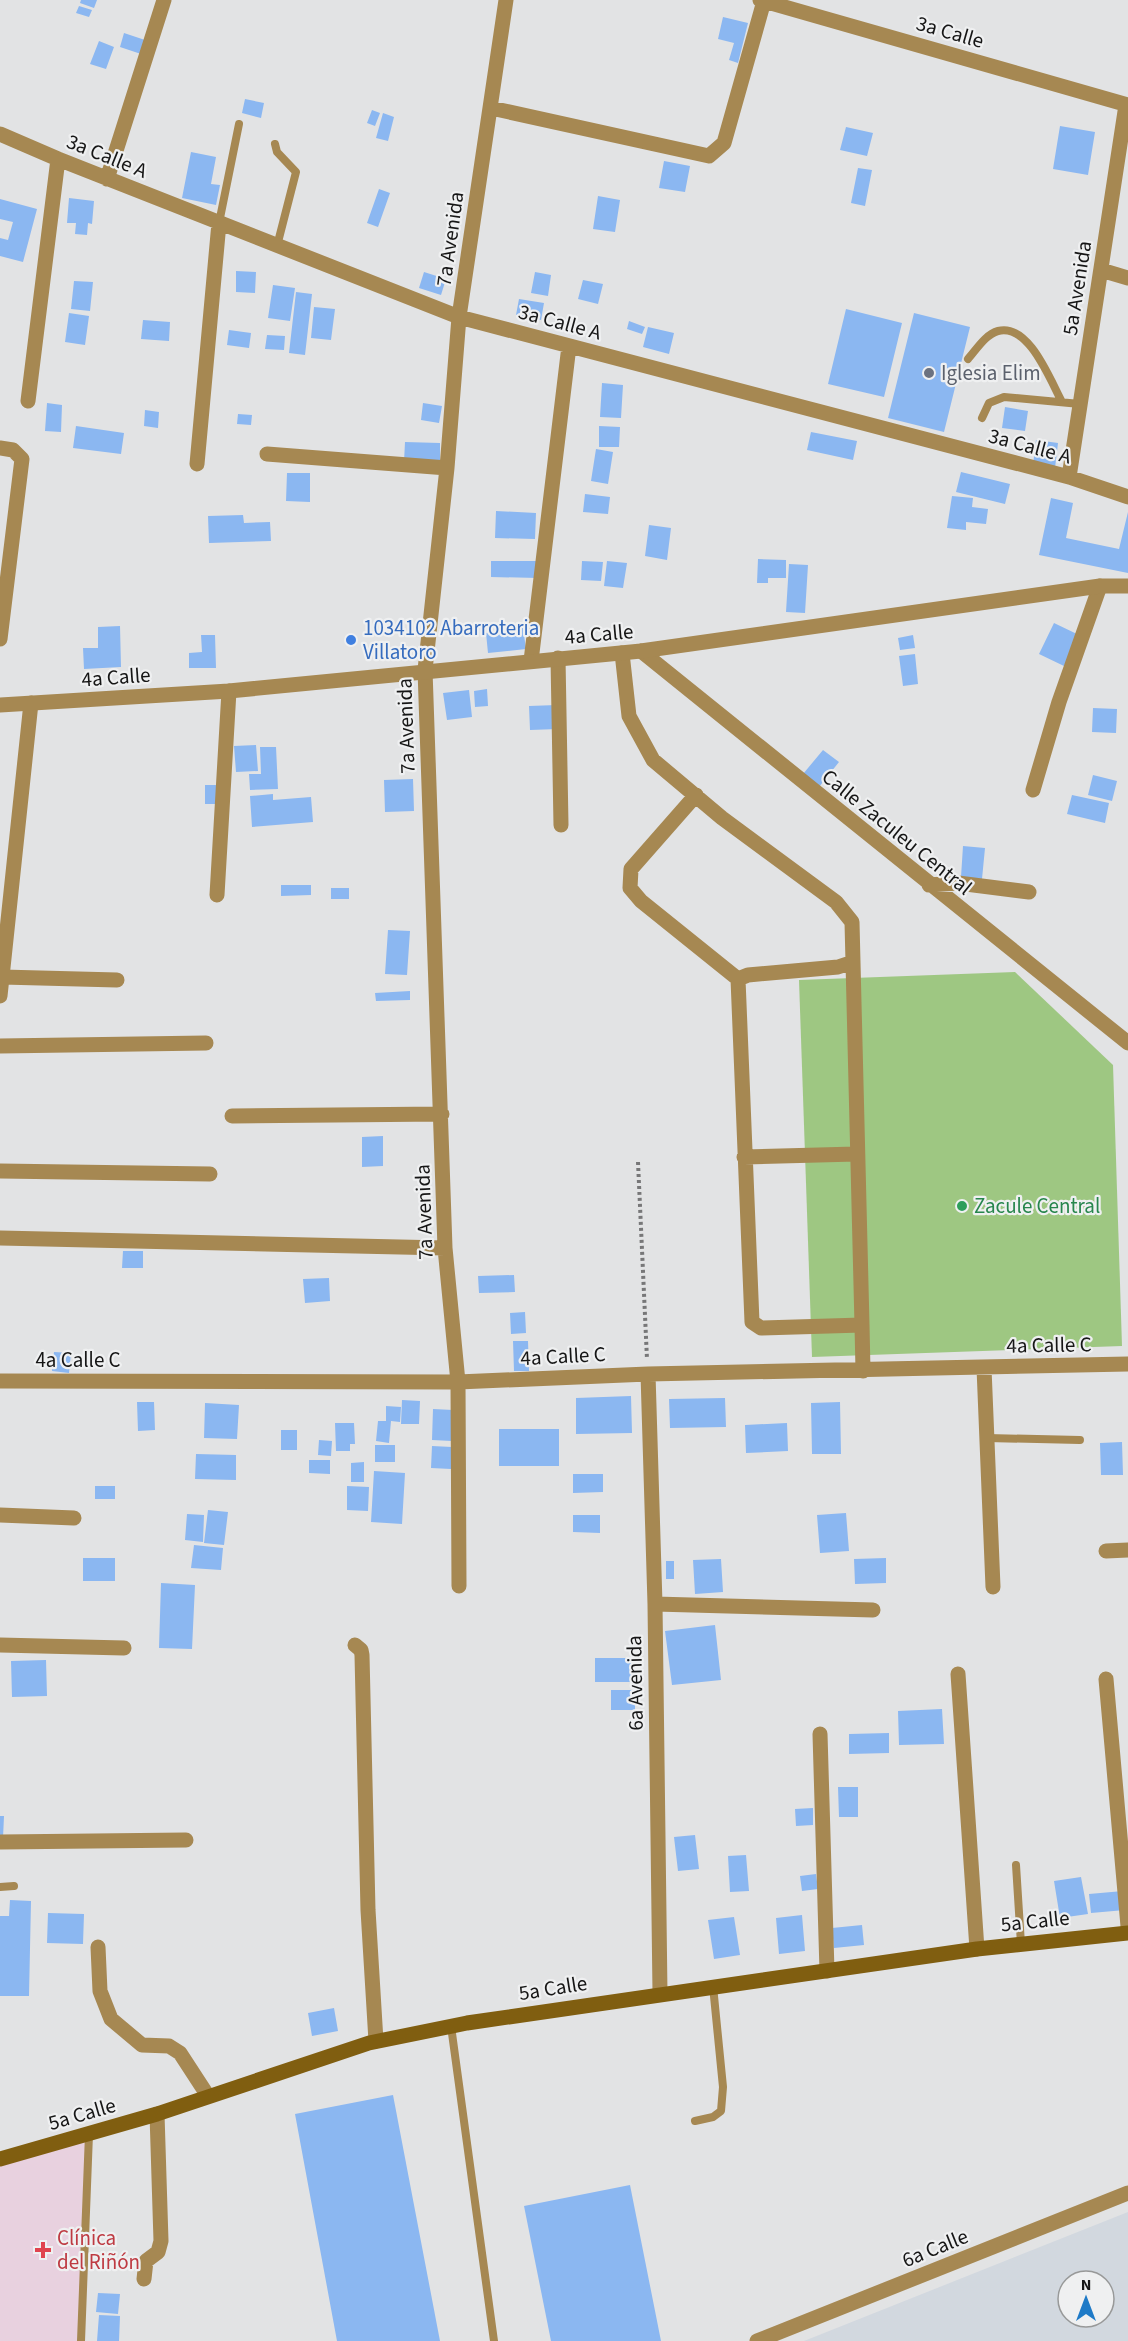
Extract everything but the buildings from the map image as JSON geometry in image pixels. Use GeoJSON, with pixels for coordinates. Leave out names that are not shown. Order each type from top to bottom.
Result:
{"type":"FeatureCollection","features":[{"type":"Feature","properties":{"kind":"main road","name":"5a Calle"},"geometry":{"type":"LineString","coordinates":[[0,2159],[157,2114],[376,2041],[451,2026],[660,1993],[976,1949],[1128,1933]]}},
{"type":"Feature","properties":{"kind":"street"},"geometry":{"type":"LineString","coordinates":[[107,179],[164,0]]}},
{"type":"Feature","properties":{"kind":"street","name":"7a Avenida"},"geometry":{"type":"LineString","coordinates":[[459,1586],[458,1382],[445,1248],[425,670],[447,468],[459,317],[506,0]]}},
{"type":"Feature","properties":{"kind":"street"},"geometry":{"type":"LineString","coordinates":[[490,108],[709,156],[724,142],[762,1]]}},
{"type":"Feature","properties":{"kind":"street","name":"3a Calle"},"geometry":{"type":"LineString","coordinates":[[762,1],[1127,105]]}},
{"type":"Feature","properties":{"kind":"street","name":"5a Avenida"},"geometry":{"type":"LineString","coordinates":[[1069,477],[1127,105]]}},
{"type":"Feature","properties":{"kind":"street","name":"3a Calle A"},"geometry":{"type":"LineString","coordinates":[[0,134],[107,179],[459,317],[1069,477],[1128,497]]}},
{"type":"Feature","properties":{"kind":"street"},"geometry":{"type":"LineString","coordinates":[[28,401],[57,159]]}},
{"type":"Feature","properties":{"kind":"street"},"geometry":{"type":"LineString","coordinates":[[198,464],[219,223]]}},
{"type":"Feature","properties":{"kind":"street"},"geometry":{"type":"LineString","coordinates":[[1101,270],[1128,278]]}},
{"type":"Feature","properties":{"kind":"street"},"geometry":{"type":"LineString","coordinates":[[531,661],[569,346]]}},
{"type":"Feature","properties":{"kind":"street"},"geometry":{"type":"LineString","coordinates":[[0,448],[13,450],[22,459],[0,639]]}},
{"type":"Feature","properties":{"kind":"street"},"geometry":{"type":"LineString","coordinates":[[267,454],[447,468]]}},
{"type":"Feature","properties":{"kind":"street"},"geometry":{"type":"LineString","coordinates":[[1033,790],[1059,702],[1100,586]]}},
{"type":"Feature","properties":{"kind":"street","name":"4a Calle"},"geometry":{"type":"LineString","coordinates":[[0,705],[230,691],[425,670],[641,651],[1100,586],[1128,586]]}},
{"type":"Feature","properties":{"kind":"street","name":"Calle Zaculeu Central"},"geometry":{"type":"LineString","coordinates":[[641,651],[1128,1043]]}},
{"type":"Feature","properties":{"kind":"street"},"geometry":{"type":"LineString","coordinates":[[622,653],[629,716],[653,760],[722,818],[836,902],[852,922],[863,1371]]}},
{"type":"Feature","properties":{"kind":"street"},"geometry":{"type":"LineString","coordinates":[[558,658],[561,825]]}},
{"type":"Feature","properties":{"kind":"street"},"geometry":{"type":"LineString","coordinates":[[217,895],[230,691]]}},
{"type":"Feature","properties":{"kind":"street"},"geometry":{"type":"LineString","coordinates":[[0,996],[31,703]]}},
{"type":"Feature","properties":{"kind":"street"},"geometry":{"type":"LineString","coordinates":[[696,795],[631,869],[630,888],[641,901],[738,979],[751,1313],[755,1326],[862,1325]]}},
{"type":"Feature","properties":{"kind":"street"},"geometry":{"type":"LineString","coordinates":[[929,885],[958,884],[1029,892]]}},
{"type":"Feature","properties":{"kind":"street"},"geometry":{"type":"LineString","coordinates":[[738,979],[748,975],[838,967],[853,963]]}},
{"type":"Feature","properties":{"kind":"street"},"geometry":{"type":"LineString","coordinates":[[2,977],[117,980]]}},
{"type":"Feature","properties":{"kind":"street"},"geometry":{"type":"LineString","coordinates":[[0,1046],[206,1043]]}},
{"type":"Feature","properties":{"kind":"street"},"geometry":{"type":"LineString","coordinates":[[232,1116],[442,1114]]}},
{"type":"Feature","properties":{"kind":"street"},"geometry":{"type":"LineString","coordinates":[[744,1157],[856,1154]]}},
{"type":"Feature","properties":{"kind":"street"},"geometry":{"type":"LineString","coordinates":[[0,1171],[210,1174]]}},
{"type":"Feature","properties":{"kind":"street"},"geometry":{"type":"LineString","coordinates":[[0,1238],[445,1248]]}},
{"type":"Feature","properties":{"kind":"street","name":"4a Calle C"},"geometry":{"type":"LineString","coordinates":[[0,1381],[458,1382],[648,1374],[1128,1364]]}},
{"type":"Feature","properties":{"kind":"street"},"geometry":{"type":"LineString","coordinates":[[984,1368],[993,1587]]}},
{"type":"Feature","properties":{"kind":"street","name":"6a Avenida"},"geometry":{"type":"LineString","coordinates":[[648,1374],[656,1604],[660,1993]]}},
{"type":"Feature","properties":{"kind":"street"},"geometry":{"type":"LineString","coordinates":[[0,1515],[74,1518]]}},
{"type":"Feature","properties":{"kind":"street"},"geometry":{"type":"LineString","coordinates":[[1106,1551],[1128,1550]]}},
{"type":"Feature","properties":{"kind":"street"},"geometry":{"type":"LineString","coordinates":[[656,1604],[873,1610]]}},
{"type":"Feature","properties":{"kind":"street"},"geometry":{"type":"LineString","coordinates":[[0,1645],[124,1648]]}},
{"type":"Feature","properties":{"kind":"street"},"geometry":{"type":"LineString","coordinates":[[355,1645],[361,1650],[362,1655],[368,1910],[376,2041]]}},
{"type":"Feature","properties":{"kind":"street"},"geometry":{"type":"LineString","coordinates":[[958,1674],[976,1949]]}},
{"type":"Feature","properties":{"kind":"street"},"geometry":{"type":"LineString","coordinates":[[1106,1679],[1128,1926]]}},
{"type":"Feature","properties":{"kind":"street"},"geometry":{"type":"LineString","coordinates":[[820,1734],[827,1971]]}},
{"type":"Feature","properties":{"kind":"street"},"geometry":{"type":"LineString","coordinates":[[0,1842],[186,1840]]}},
{"type":"Feature","properties":{"kind":"street"},"geometry":{"type":"LineString","coordinates":[[98,1947],[100,1991],[111,2019],[142,2044],[170,2046],[180,2053],[208,2096]]}},
{"type":"Feature","properties":{"kind":"street"},"geometry":{"type":"LineString","coordinates":[[144,2279],[146,2261],[158,2252],[161,2241],[157,2114]]}},
{"type":"Feature","properties":{"kind":"street","name":"6a Calle"},"geometry":{"type":"LineString","coordinates":[[757,2341],[1128,2193]]}},
{"type":"Feature","properties":{"kind":"lane"},"geometry":{"type":"LineString","coordinates":[[219,223],[238,124]]}},
{"type":"Feature","properties":{"kind":"lane"},"geometry":{"type":"LineString","coordinates":[[275,144],[280,158],[295,168],[296,172],[277,246]]}},
{"type":"Feature","properties":{"kind":"lane"},"geometry":{"type":"LineString","coordinates":[[968,359],[988,336],[997,331],[1011,330],[1029,343],[1062,402]]}},
{"type":"Feature","properties":{"kind":"lane"},"geometry":{"type":"LineString","coordinates":[[982,418],[989,403],[1004,397],[1080,404]]}},
{"type":"Feature","properties":{"kind":"lane"},"geometry":{"type":"LineString","coordinates":[[987,1438],[1080,1440]]}},
{"type":"Feature","properties":{"kind":"lane"},"geometry":{"type":"LineString","coordinates":[[1016,1865],[1021,1944]]}},
{"type":"Feature","properties":{"kind":"lane"},"geometry":{"type":"LineString","coordinates":[[0,1887],[14,1886]]}},
{"type":"Feature","properties":{"kind":"lane"},"geometry":{"type":"LineString","coordinates":[[695,2121],[713,2117],[721,2111],[723,2087],[713,1986]]}},
{"type":"Feature","properties":{"kind":"lane"},"geometry":{"type":"LineString","coordinates":[[451,2026],[494,2341]]}},
{"type":"Feature","properties":{"kind":"lane"},"geometry":{"type":"LineString","coordinates":[[81,2341],[88,2134]]}},
{"type":"Feature","properties":{"kind":"path"},"geometry":{"type":"LineString","coordinates":[[638,1162],[648,1374]]}},
{"type":"Feature","properties":{"kind":"shaded area","name":"Clínica del Riñón"},"geometry":{"type":"Polygon","coordinates":[[[89,2134],[84,2341],[0,2341],[0,2158],[89,2134]]]}},
{"type":"Feature","properties":{"kind":"shaded area"},"geometry":{"type":"Polygon","coordinates":[[[1128,2212],[1128,2341],[804,2341],[1128,2212]]]}},
{"type":"Feature","properties":{"kind":"green space","name":"Zacule Central"},"geometry":{"type":"Polygon","coordinates":[[[1015,972],[1113,1065],[1122,1346],[812,1357],[799,980],[1015,972]]]}},
{"type":"Feature","properties":{"kind":"place","name":"Iglesia Elim"},"geometry":{"type":"Point","coordinates":[929,373]}},
{"type":"Feature","properties":{"kind":"place","name":"1034102 Abarroteria Villatoro"},"geometry":{"type":"Point","coordinates":[351,640]}},
{"type":"Feature","properties":{"kind":"place","name":"Zacule Central"},"geometry":{"type":"Point","coordinates":[962,1206]}},
{"type":"Feature","properties":{"kind":"place","name":"Clínica del Riñón"},"geometry":{"type":"Point","coordinates":[43,2250]}}]}
